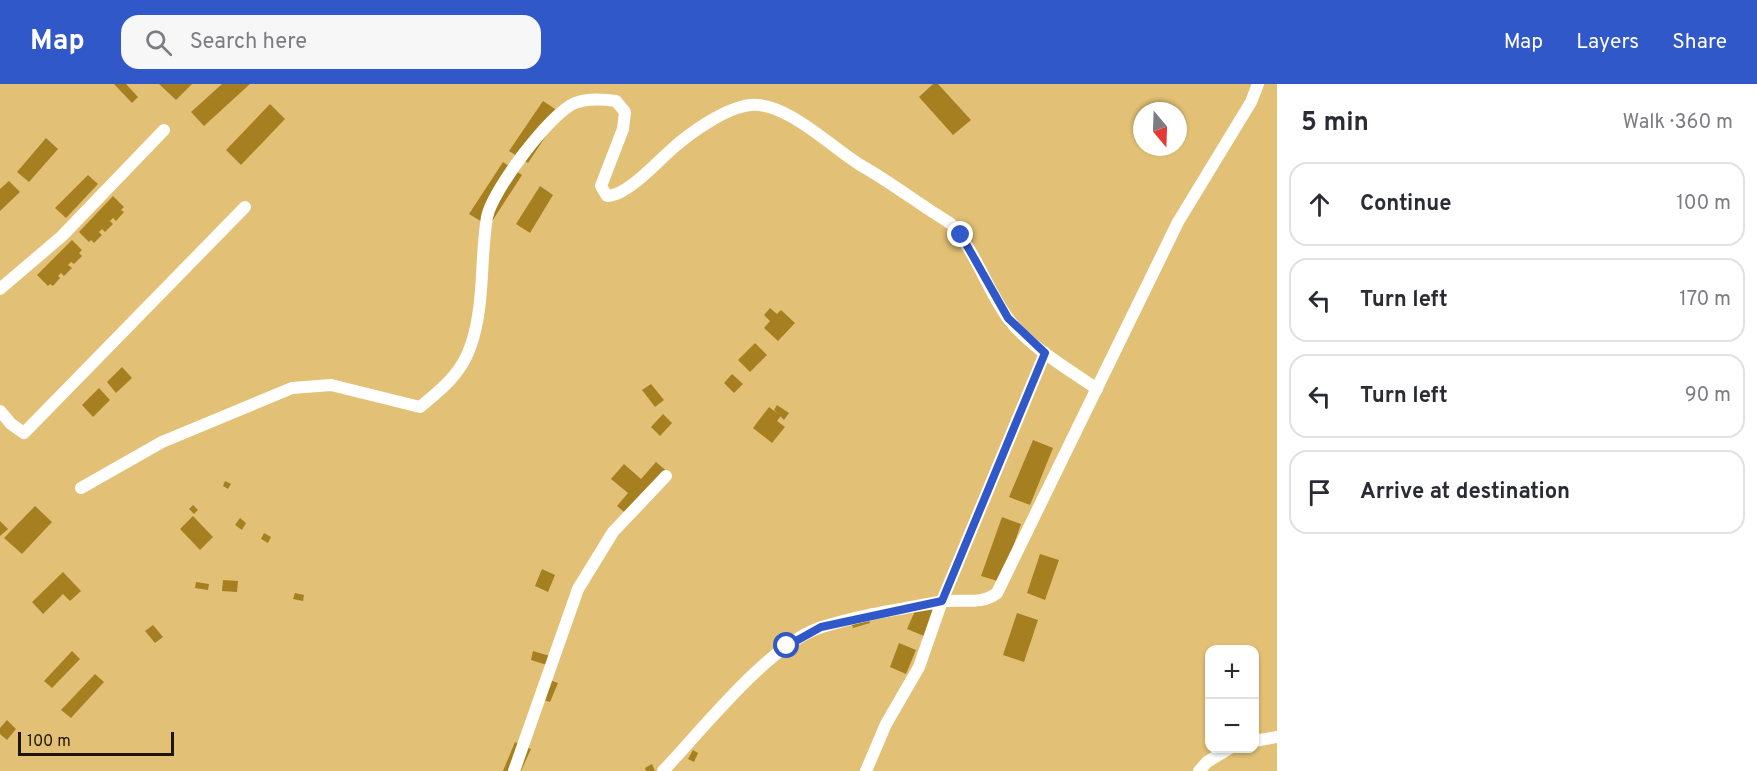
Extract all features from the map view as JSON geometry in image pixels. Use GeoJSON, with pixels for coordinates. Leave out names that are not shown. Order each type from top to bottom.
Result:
{"type":"FeatureCollection","features":[{"type":"Feature","properties":{"kind":"street"},"geometry":{"type":"LineString","coordinates":[[663,771],[755,674],[787,646],[821,627],[942,601],[985,600],[997,592],[1178,222],[1251,102],[1258,84]]}},
{"type":"Feature","properties":{"kind":"street"},"geometry":{"type":"LineString","coordinates":[[81,488],[162,442],[292,388],[312,384],[331,385],[420,407],[451,381],[472,343],[480,301],[487,216],[495,196],[511,172],[557,115],[575,103],[599,99],[616,101],[625,112],[623,129],[601,186],[606,196],[614,196],[633,184],[686,137],[711,121],[749,105],[766,106],[796,120],[950,223],[961,235],[1008,318],[1045,353],[1097,389]]}},
{"type":"Feature","properties":{"kind":"street"},"geometry":{"type":"LineString","coordinates":[[0,289],[62,236],[164,130]]}},
{"type":"Feature","properties":{"kind":"street"},"geometry":{"type":"LineString","coordinates":[[0,411],[24,433],[245,207]]}},
{"type":"Feature","properties":{"kind":"street"},"geometry":{"type":"LineString","coordinates":[[866,771],[886,724],[919,667],[942,601],[1045,353]]}},
{"type":"Feature","properties":{"kind":"street"},"geometry":{"type":"LineString","coordinates":[[514,771],[578,589],[613,532],[666,476]]}},
{"type":"Feature","properties":{"kind":"street"},"geometry":{"type":"LineString","coordinates":[[1259,740],[1277,737]]}},
{"type":"Feature","properties":{"kind":"street"},"geometry":{"type":"LineString","coordinates":[[1199,771],[1207,762],[1222,753]]}},
{"type":"Feature","properties":{"kind":"building"},"geometry":{"type":"Polygon","coordinates":[[[114,84],[126,84],[138,97],[132,103],[114,84]]]}},
{"type":"Feature","properties":{"kind":"building"},"geometry":{"type":"Polygon","coordinates":[[[159,84],[192,84],[176,100],[159,84]]]}},
{"type":"Feature","properties":{"kind":"building"},"geometry":{"type":"Polygon","coordinates":[[[222,84],[250,84],[204,126],[191,112],[222,84]]]}},
{"type":"Feature","properties":{"kind":"building"},"geometry":{"type":"Polygon","coordinates":[[[933,84],[938,84],[971,120],[953,135],[919,97],[933,84]]]}},
{"type":"Feature","properties":{"kind":"building"},"geometry":{"type":"Polygon","coordinates":[[[543,101],[561,113],[528,163],[509,151],[543,101]]]}},
{"type":"Feature","properties":{"kind":"building"},"geometry":{"type":"Polygon","coordinates":[[[270,104],[285,119],[241,165],[226,150],[270,104]]]}},
{"type":"Feature","properties":{"kind":"building"},"geometry":{"type":"Polygon","coordinates":[[[46,138],[58,149],[29,182],[17,172],[46,138]]]}},
{"type":"Feature","properties":{"kind":"building"},"geometry":{"type":"Polygon","coordinates":[[[503,162],[522,175],[489,226],[469,214],[503,162]]]}},
{"type":"Feature","properties":{"kind":"building"},"geometry":{"type":"Polygon","coordinates":[[[88,175],[98,184],[66,218],[55,208],[88,175]]]}},
{"type":"Feature","properties":{"kind":"building"},"geometry":{"type":"Polygon","coordinates":[[[9,181],[20,192],[0,211],[0,189],[9,181]]]}},
{"type":"Feature","properties":{"kind":"building"},"geometry":{"type":"Polygon","coordinates":[[[540,186],[553,195],[530,233],[516,224],[540,186]]]}},
{"type":"Feature","properties":{"kind":"building"},"geometry":{"type":"Polygon","coordinates":[[[113,196],[124,207],[121,210],[124,212],[116,221],[113,218],[110,221],[113,224],[105,232],[102,229],[99,232],[102,235],[94,243],[91,240],[89,242],[79,232],[113,196]]]}},
{"type":"Feature","properties":{"kind":"building"},"geometry":{"type":"Polygon","coordinates":[[[72,240],[82,250],[79,253],[82,256],[74,264],[71,262],[68,265],[72,268],[64,276],[61,273],[53,286],[50,284],[48,286],[37,275],[72,240]]]}},
{"type":"Feature","properties":{"kind":"building"},"geometry":{"type":"Polygon","coordinates":[[[770,308],[777,314],[781,310],[795,323],[778,341],[764,328],[770,321],[764,315],[770,308]]]}},
{"type":"Feature","properties":{"kind":"building"},"geometry":{"type":"Polygon","coordinates":[[[755,343],[767,355],[750,372],[738,360],[755,343]]]}},
{"type":"Feature","properties":{"kind":"building"},"geometry":{"type":"Polygon","coordinates":[[[122,367],[132,378],[116,393],[107,382],[122,367]]]}},
{"type":"Feature","properties":{"kind":"building"},"geometry":{"type":"Polygon","coordinates":[[[732,374],[743,384],[734,393],[724,383],[732,374]]]}},
{"type":"Feature","properties":{"kind":"building"},"geometry":{"type":"Polygon","coordinates":[[[651,384],[664,400],[655,407],[642,390],[651,384]]]}},
{"type":"Feature","properties":{"kind":"building"},"geometry":{"type":"Polygon","coordinates":[[[99,388],[110,400],[93,417],[82,405],[99,388]]]}},
{"type":"Feature","properties":{"kind":"building"},"geometry":{"type":"Polygon","coordinates":[[[777,405],[789,413],[784,420],[774,410],[777,405]]]}},
{"type":"Feature","properties":{"kind":"building"},"geometry":{"type":"Polygon","coordinates":[[[769,407],[781,416],[777,421],[785,427],[772,443],[753,428],[769,407]]]}},
{"type":"Feature","properties":{"kind":"building"},"geometry":{"type":"Polygon","coordinates":[[[663,414],[672,423],[660,436],[651,427],[663,414]]]}},
{"type":"Feature","properties":{"kind":"building"},"geometry":{"type":"Polygon","coordinates":[[[1033,440],[1053,448],[1030,505],[1009,497],[1033,440]]]}},
{"type":"Feature","properties":{"kind":"building"},"geometry":{"type":"Polygon","coordinates":[[[656,462],[669,473],[630,517],[617,506],[628,493],[611,479],[624,464],[641,479],[656,462]]]}},
{"type":"Feature","properties":{"kind":"building"},"geometry":{"type":"Polygon","coordinates":[[[225,481],[231,484],[228,489],[223,486],[225,481]]]}},
{"type":"Feature","properties":{"kind":"building"},"geometry":{"type":"Polygon","coordinates":[[[193,505],[198,510],[194,514],[189,509],[193,505]]]}},
{"type":"Feature","properties":{"kind":"building"},"geometry":{"type":"Polygon","coordinates":[[[35,506],[52,522],[22,554],[4,538],[35,506]]]}},
{"type":"Feature","properties":{"kind":"building"},"geometry":{"type":"Polygon","coordinates":[[[193,516],[213,537],[200,550],[180,529],[193,516]]]}},
{"type":"Feature","properties":{"kind":"building"},"geometry":{"type":"Polygon","coordinates":[[[1002,517],[1021,524],[1001,582],[981,576],[1002,517]]]}},
{"type":"Feature","properties":{"kind":"building"},"geometry":{"type":"Polygon","coordinates":[[[240,518],[246,523],[242,530],[235,525],[240,518]]]}},
{"type":"Feature","properties":{"kind":"building"},"geometry":{"type":"Polygon","coordinates":[[[0,521],[8,529],[0,536],[0,521]]]}},
{"type":"Feature","properties":{"kind":"building"},"geometry":{"type":"Polygon","coordinates":[[[264,533],[271,537],[268,543],[261,539],[264,533]]]}},
{"type":"Feature","properties":{"kind":"building"},"geometry":{"type":"Polygon","coordinates":[[[1040,554],[1059,560],[1045,600],[1027,593],[1040,554]]]}},
{"type":"Feature","properties":{"kind":"building"},"geometry":{"type":"Polygon","coordinates":[[[542,569],[555,575],[548,592],[535,586],[542,569]]]}},
{"type":"Feature","properties":{"kind":"building"},"geometry":{"type":"Polygon","coordinates":[[[63,572],[81,591],[70,601],[63,594],[43,614],[32,602],[63,572]]]}},
{"type":"Feature","properties":{"kind":"building"},"geometry":{"type":"Polygon","coordinates":[[[223,580],[238,581],[237,592],[222,591],[223,580]]]}},
{"type":"Feature","properties":{"kind":"building"},"geometry":{"type":"Polygon","coordinates":[[[196,582],[209,584],[208,590],[195,588],[196,582]]]}},
{"type":"Feature","properties":{"kind":"building"},"geometry":{"type":"Polygon","coordinates":[[[295,593],[304,595],[303,601],[293,599],[295,593]]]}},
{"type":"Feature","properties":{"kind":"building"},"geometry":{"type":"Polygon","coordinates":[[[918,604],[935,611],[924,636],[907,629],[918,604]]]}},
{"type":"Feature","properties":{"kind":"building"},"geometry":{"type":"Polygon","coordinates":[[[1017,613],[1038,620],[1024,662],[1003,655],[1017,613]]]}},
{"type":"Feature","properties":{"kind":"building"},"geometry":{"type":"Polygon","coordinates":[[[867,614],[870,623],[853,628],[850,619],[867,614]]]}},
{"type":"Feature","properties":{"kind":"building"},"geometry":{"type":"Polygon","coordinates":[[[153,625],[163,637],[155,643],[145,631],[153,625]]]}},
{"type":"Feature","properties":{"kind":"building"},"geometry":{"type":"Polygon","coordinates":[[[899,643],[916,650],[906,674],[890,667],[899,643]]]}},
{"type":"Feature","properties":{"kind":"building"},"geometry":{"type":"Polygon","coordinates":[[[72,651],[80,659],[52,688],[44,681],[72,651]]]}},
{"type":"Feature","properties":{"kind":"building"},"geometry":{"type":"Polygon","coordinates":[[[533,651],[550,656],[547,665],[531,660],[533,651]]]}},
{"type":"Feature","properties":{"kind":"building"},"geometry":{"type":"Polygon","coordinates":[[[95,674],[104,682],[71,718],[61,710],[95,674]]]}},
{"type":"Feature","properties":{"kind":"building"},"geometry":{"type":"Polygon","coordinates":[[[544,678],[558,683],[550,702],[536,697],[544,678]]]}},
{"type":"Feature","properties":{"kind":"building"},"geometry":{"type":"Polygon","coordinates":[[[7,720],[16,729],[7,740],[0,734],[0,728],[7,720]]]}},
{"type":"Feature","properties":{"kind":"building"},"geometry":{"type":"Polygon","coordinates":[[[515,742],[531,749],[521,771],[503,771],[515,742]]]}},
{"type":"Feature","properties":{"kind":"building"},"geometry":{"type":"Polygon","coordinates":[[[693,750],[698,753],[694,762],[688,759],[693,750]]]}},
{"type":"Feature","properties":{"kind":"building"},"geometry":{"type":"Polygon","coordinates":[[[652,764],[655,771],[646,771],[645,768],[652,764]]]}},
{"type":"Feature","properties":{"kind":"route"},"geometry":{"type":"LineString","coordinates":[[787,646],[821,627],[942,601],[964,553],[977,515],[1045,353],[1008,318],[961,235]]}}]}
